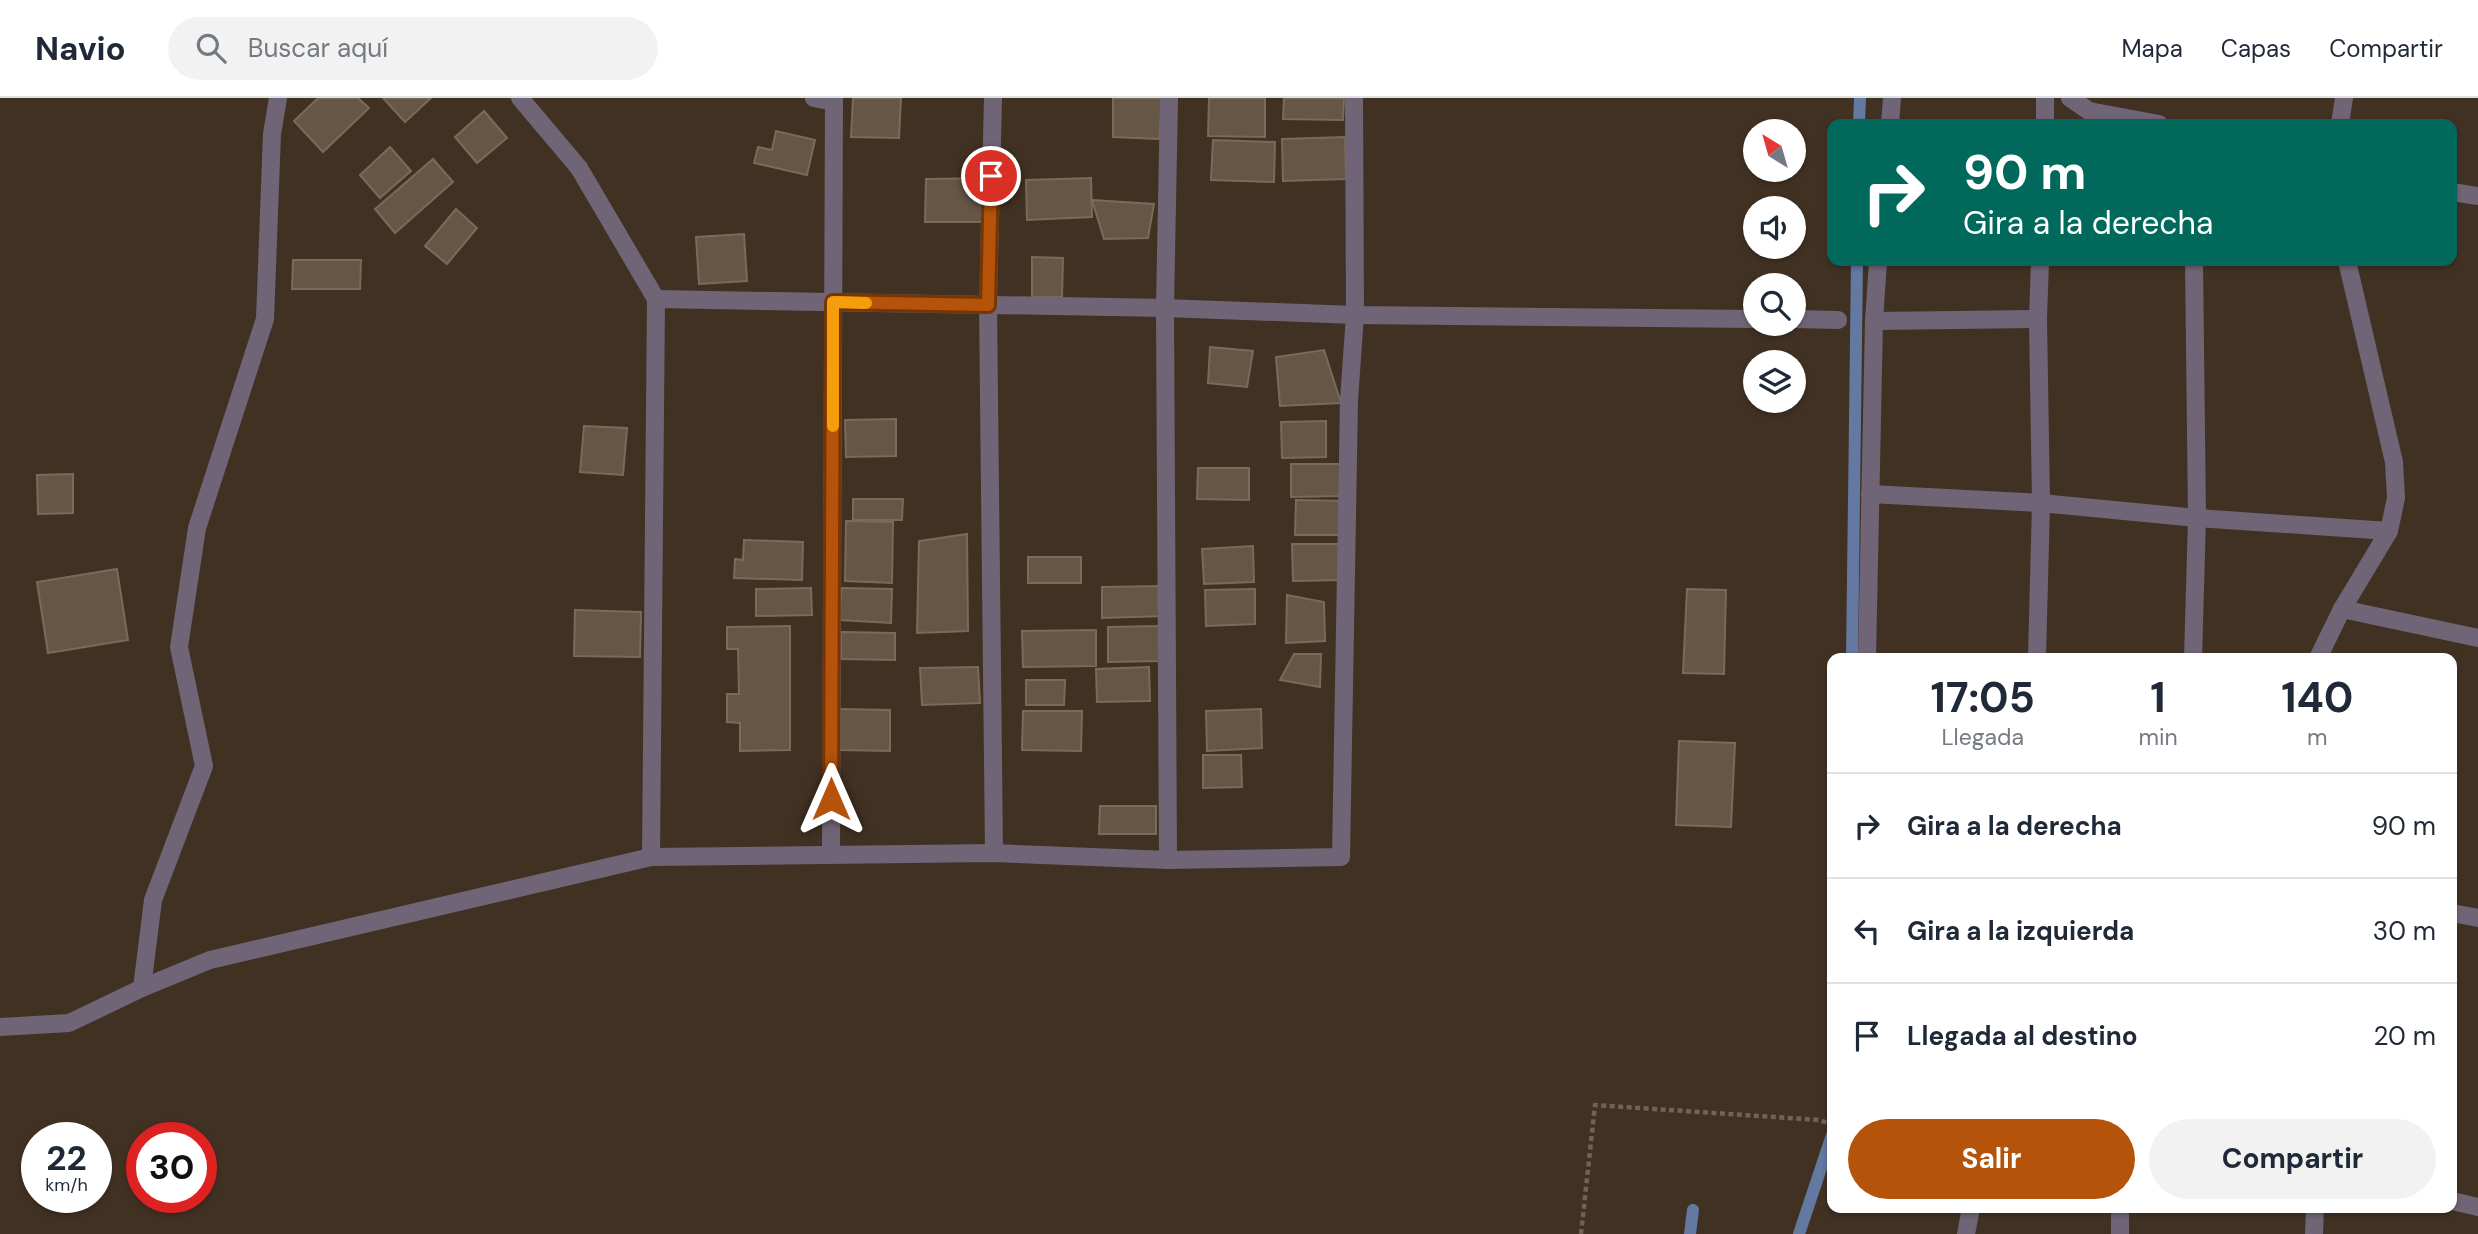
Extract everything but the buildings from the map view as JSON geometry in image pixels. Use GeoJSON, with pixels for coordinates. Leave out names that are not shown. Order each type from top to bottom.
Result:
{"type":"FeatureCollection","features":[{"type":"Feature","properties":{"kind":"street"},"geometry":{"type":"LineString","coordinates":[[142,988],[153,901],[204,766],[179,647],[197,528],[265,319],[272,134],[278,98]]}},
{"type":"Feature","properties":{"kind":"street"},"geometry":{"type":"LineString","coordinates":[[520,98],[579,168],[656,299],[650,857]]}},
{"type":"Feature","properties":{"kind":"street"},"geometry":{"type":"LineString","coordinates":[[814,98],[834,100],[831,854]]}},
{"type":"Feature","properties":{"kind":"street"},"geometry":{"type":"LineString","coordinates":[[993,98],[988,305],[994,853]]}},
{"type":"Feature","properties":{"kind":"street"},"geometry":{"type":"LineString","coordinates":[[1168,860],[1165,308],[1169,98]]}},
{"type":"Feature","properties":{"kind":"street"},"geometry":{"type":"LineString","coordinates":[[0,1027],[69,1023],[142,988],[210,960],[650,857],[994,853],[1168,860],[1341,857],[1348,413],[1355,315],[1354,98]]}},
{"type":"Feature","properties":{"kind":"street"},"geometry":{"type":"LineString","coordinates":[[1890,119],[1892,98]]}},
{"type":"Feature","properties":{"kind":"street"},"geometry":{"type":"LineString","coordinates":[[2045,119],[2046,98]]}},
{"type":"Feature","properties":{"kind":"street"},"geometry":{"type":"LineString","coordinates":[[2070,98],[2141,119]]}},
{"type":"Feature","properties":{"kind":"street"},"geometry":{"type":"LineString","coordinates":[[2341,119],[2344,98]]}},
{"type":"Feature","properties":{"kind":"street"},"geometry":{"type":"LineString","coordinates":[[2457,193],[2478,196]]}},
{"type":"Feature","properties":{"kind":"street"},"geometry":{"type":"LineString","coordinates":[[1867,653],[1874,321],[1878,266]]}},
{"type":"Feature","properties":{"kind":"street"},"geometry":{"type":"LineString","coordinates":[[2037,653],[2041,503],[2040,266]]}},
{"type":"Feature","properties":{"kind":"street"},"geometry":{"type":"LineString","coordinates":[[2193,653],[2197,518],[2194,266]]}},
{"type":"Feature","properties":{"kind":"street"},"geometry":{"type":"LineString","coordinates":[[2320,653],[2342,609],[2389,531],[2396,498],[2394,462],[2348,266]]}},
{"type":"Feature","properties":{"kind":"street"},"geometry":{"type":"LineString","coordinates":[[656,299],[1165,308],[1355,315],[1743,319]]}},
{"type":"Feature","properties":{"kind":"street"},"geometry":{"type":"LineString","coordinates":[[1806,319],[1838,320]]}},
{"type":"Feature","properties":{"kind":"street"},"geometry":{"type":"LineString","coordinates":[[1874,321],[2038,319]]}},
{"type":"Feature","properties":{"kind":"street"},"geometry":{"type":"LineString","coordinates":[[1870,494],[2041,503],[2197,518],[2389,531]]}},
{"type":"Feature","properties":{"kind":"street"},"geometry":{"type":"LineString","coordinates":[[2342,609],[2478,638]]}},
{"type":"Feature","properties":{"kind":"street"},"geometry":{"type":"LineString","coordinates":[[2457,914],[2478,918]]}},
{"type":"Feature","properties":{"kind":"street"},"geometry":{"type":"LineString","coordinates":[[2457,1202],[2478,1207]]}},
{"type":"Feature","properties":{"kind":"street"},"geometry":{"type":"LineString","coordinates":[[1966,1234],[1970,1213]]}},
{"type":"Feature","properties":{"kind":"street"},"geometry":{"type":"LineString","coordinates":[[2120,1213],[2120,1234]]}},
{"type":"Feature","properties":{"kind":"street"},"geometry":{"type":"LineString","coordinates":[[2314,1234],[2315,1213]]}},
{"type":"Feature","properties":{"kind":"path"},"geometry":{"type":"LineString","coordinates":[[1581,1234],[1595,1105],[1827,1122]]}},
{"type":"Feature","properties":{"kind":"waterway"},"geometry":{"type":"LineString","coordinates":[[1859,119],[1860,98]]}},
{"type":"Feature","properties":{"kind":"waterway"},"geometry":{"type":"LineString","coordinates":[[1852,653],[1857,266]]}},
{"type":"Feature","properties":{"kind":"waterway"},"geometry":{"type":"LineString","coordinates":[[1799,1234],[1827,1150]]}},
{"type":"Feature","properties":{"kind":"waterway"},"geometry":{"type":"LineString","coordinates":[[1690,1234],[1693,1210]]}},
{"type":"Feature","properties":{"kind":"slow traffic"},"geometry":{"type":"LineString","coordinates":[[833,426],[833,302],[866,303]]}},
{"type":"Feature","properties":{"kind":"route"},"geometry":{"type":"LineString","coordinates":[[831,799],[833,302],[988,305],[991,176]]}}]}
